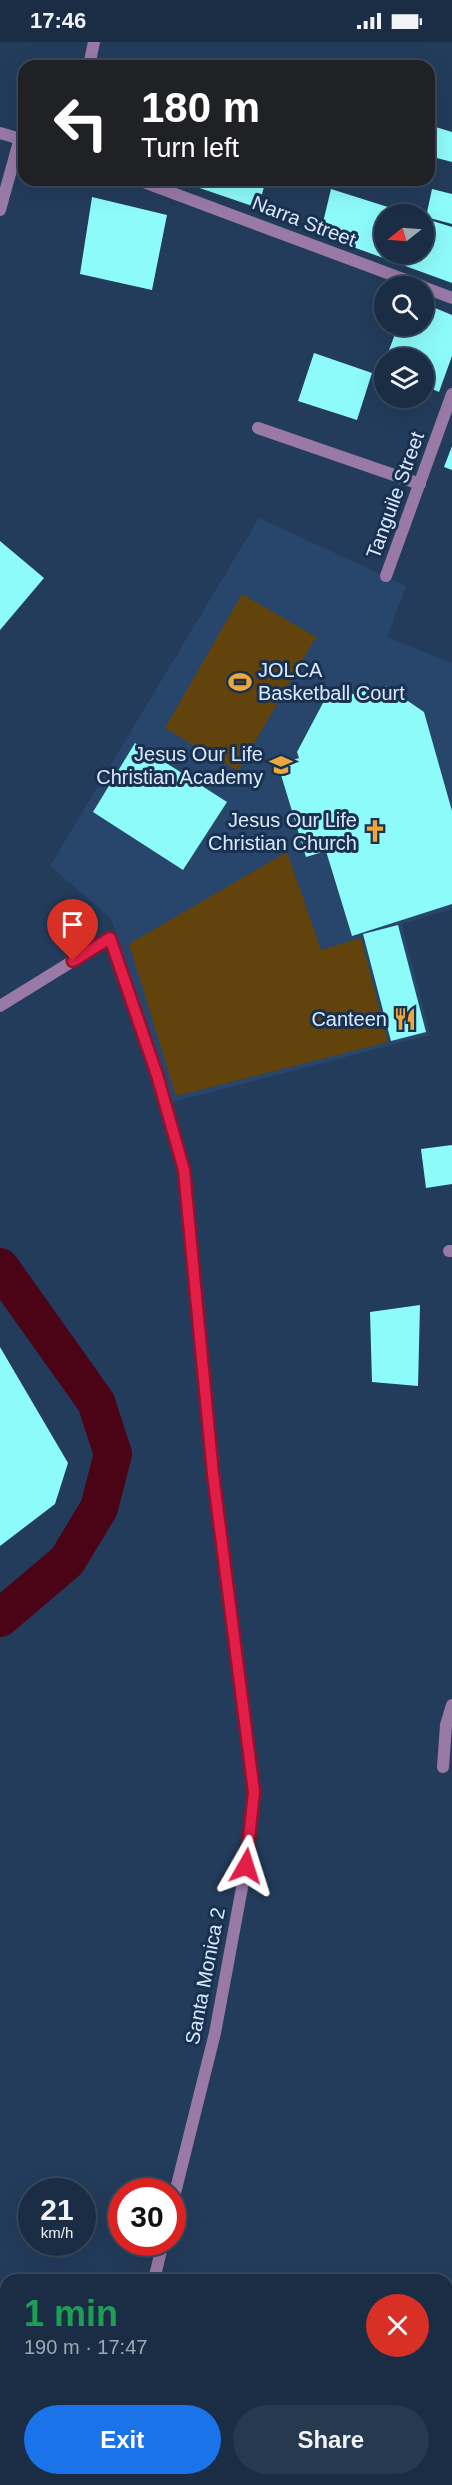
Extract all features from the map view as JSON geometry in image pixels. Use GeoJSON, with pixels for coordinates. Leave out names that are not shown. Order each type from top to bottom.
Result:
{"type":"FeatureCollection","features":[{"type":"Feature","properties":{"kind":"street"},"geometry":{"type":"LineString","coordinates":[[90,60],[94,42]]}},
{"type":"Feature","properties":{"kind":"street"},"geometry":{"type":"LineString","coordinates":[[0,133],[18,138]]}},
{"type":"Feature","properties":{"kind":"street"},"geometry":{"type":"LineString","coordinates":[[0,210],[18,152]]}},
{"type":"Feature","properties":{"kind":"street","name":"Narra Street"},"geometry":{"type":"LineString","coordinates":[[154,186],[394,276]]}},
{"type":"Feature","properties":{"kind":"street","name":"Narra Street"},"geometry":{"type":"LineString","coordinates":[[434,291],[452,298]]}},
{"type":"Feature","properties":{"kind":"street","name":"Tanguile Street"},"geometry":{"type":"LineString","coordinates":[[386,576],[451,398]]}},
{"type":"Feature","properties":{"kind":"street"},"geometry":{"type":"LineString","coordinates":[[258,428],[420,484]]}},
{"type":"Feature","properties":{"kind":"street","name":"Santa Monica 2"},"geometry":{"type":"LineString","coordinates":[[0,1006],[110,938],[157,1075],[184,1170],[213,1474],[254,1792],[246,1866],[215,2033],[179,2178]]}},
{"type":"Feature","properties":{"kind":"street"},"geometry":{"type":"LineString","coordinates":[[442,1767],[446,1725],[452,1705]]}},
{"type":"Feature","properties":{"kind":"street"},"geometry":{"type":"LineString","coordinates":[[155,2274],[160,2256]]}},
{"type":"Feature","properties":{"kind":"shaded area","name":"Jesus Our Life Christian Academy"},"geometry":{"type":"Polygon","coordinates":[[[259,518],[406,586],[387,637],[452,663],[452,909],[402,924],[430,1035],[172,1102],[111,918],[50,866],[259,518]]]}},
{"type":"Feature","properties":{"kind":"shaded area","name":"JOLCA Basketball Court"},"geometry":{"type":"Polygon","coordinates":[[[242,594],[316,637],[238,771],[165,728],[242,594]]]}},
{"type":"Feature","properties":{"kind":"shaded area"},"geometry":{"type":"Polygon","coordinates":[[[287,852],[321,950],[361,938],[388,1042],[176,1096],[129,944],[287,852]]]}},
{"type":"Feature","properties":{"kind":"building"},"geometry":{"type":"Polygon","coordinates":[[[435,127],[452,132],[452,162],[435,158],[435,127]]]}},
{"type":"Feature","properties":{"kind":"building"},"geometry":{"type":"Polygon","coordinates":[[[194,186],[264,186],[258,208],[194,186]]]}},
{"type":"Feature","properties":{"kind":"building"},"geometry":{"type":"Polygon","coordinates":[[[331,189],[378,204],[374,204],[374,255],[320,235],[331,189]]]}},
{"type":"Feature","properties":{"kind":"building"},"geometry":{"type":"Polygon","coordinates":[[[432,189],[452,194],[452,224],[434,219],[434,204],[429,204],[432,189]]]}},
{"type":"Feature","properties":{"kind":"building"},"geometry":{"type":"Polygon","coordinates":[[[92,197],[167,215],[152,290],[80,274],[92,197]]]}},
{"type":"Feature","properties":{"kind":"building"},"geometry":{"type":"Polygon","coordinates":[[[434,221],[452,227],[452,283],[400,264],[434,264],[434,221]]]}},
{"type":"Feature","properties":{"kind":"building"},"geometry":{"type":"Polygon","coordinates":[[[434,308],[452,315],[452,356],[439,392],[434,390],[434,348],[390,348],[394,336],[434,336],[434,308]]]}},
{"type":"Feature","properties":{"kind":"building"},"geometry":{"type":"Polygon","coordinates":[[[314,353],[372,373],[357,420],[298,401],[314,353]]]}},
{"type":"Feature","properties":{"kind":"building"},"geometry":{"type":"Polygon","coordinates":[[[452,446],[452,470],[444,467],[452,446]]]}},
{"type":"Feature","properties":{"kind":"building"},"geometry":{"type":"Polygon","coordinates":[[[0,541],[44,578],[0,630],[0,541]]]}},
{"type":"Feature","properties":{"kind":"building","name":"Jesus Our Life Christian Church"},"geometry":{"type":"Polygon","coordinates":[[[386,686],[424,712],[452,811],[452,904],[352,936],[326,851],[306,857],[278,765],[299,758],[297,752],[324,701],[386,686]]]}},
{"type":"Feature","properties":{"kind":"building"},"geometry":{"type":"Polygon","coordinates":[[[135,743],[227,802],[183,870],[93,812],[135,743]]]}},
{"type":"Feature","properties":{"kind":"building"},"geometry":{"type":"Polygon","coordinates":[[[398,925],[426,1032],[391,1041],[363,934],[398,925]]]}},
{"type":"Feature","properties":{"kind":"building"},"geometry":{"type":"Polygon","coordinates":[[[452,1145],[452,1184],[426,1188],[421,1149],[452,1145]]]}},
{"type":"Feature","properties":{"kind":"building"},"geometry":{"type":"Polygon","coordinates":[[[420,1305],[418,1386],[372,1382],[370,1312],[420,1305]]]}},
{"type":"Feature","properties":{"kind":"building"},"geometry":{"type":"Polygon","coordinates":[[[0,1347],[68,1463],[55,1504],[0,1546],[0,1347]]]}},
{"type":"Feature","properties":{"kind":"waterway"},"geometry":{"type":"LineString","coordinates":[[0,1267],[96,1402],[113,1454],[99,1508],[67,1561],[0,1618]]}},
{"type":"Feature","properties":{"kind":"place","name":"JOLCA Basketball Court"},"geometry":{"type":"Point","coordinates":[240,682]}},
{"type":"Feature","properties":{"kind":"place","name":"Jesus Our Life Christian Academy"},"geometry":{"type":"Point","coordinates":[281,765]}},
{"type":"Feature","properties":{"kind":"place","name":"Jesus Our Life Christian Church"},"geometry":{"type":"Point","coordinates":[375,831]}},
{"type":"Feature","properties":{"kind":"place","name":"Canteen"},"geometry":{"type":"Point","coordinates":[405,1019]}},
{"type":"Feature","properties":{"kind":"route"},"geometry":{"type":"LineString","coordinates":[[73,961],[110,938],[157,1075],[184,1170],[213,1474],[254,1792],[246,1866]]}}]}
